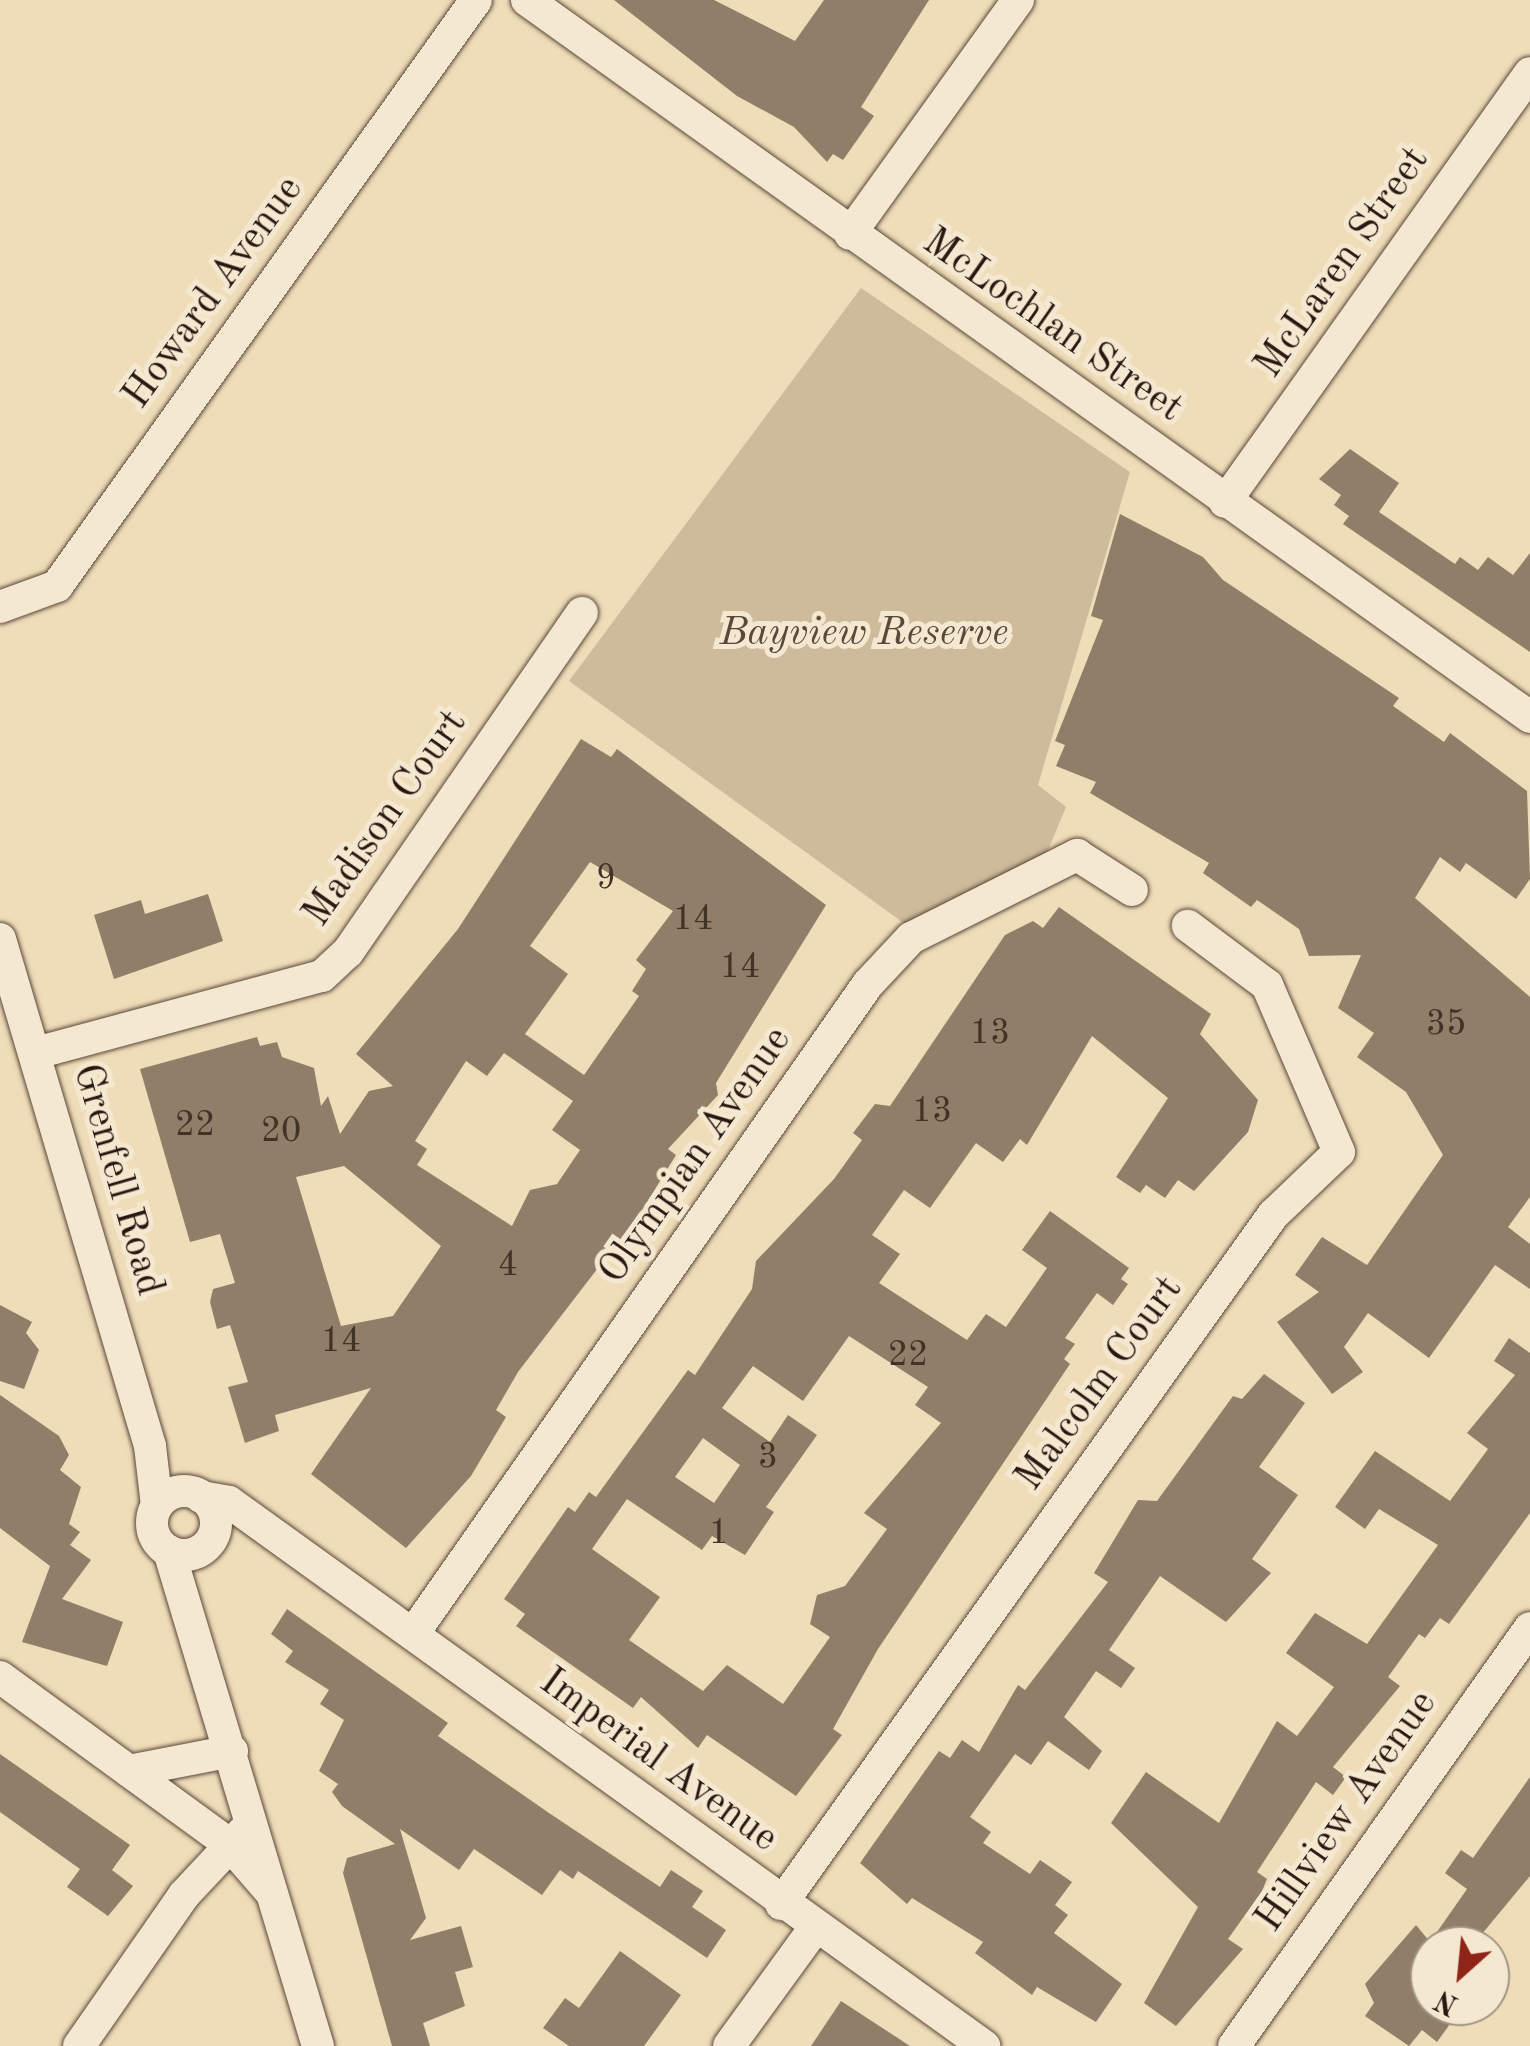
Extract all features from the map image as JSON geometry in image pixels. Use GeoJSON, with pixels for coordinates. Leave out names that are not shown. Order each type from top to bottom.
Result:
{"type":"FeatureCollection","features":[{"type":"Feature","properties":{"kind":"street"},"geometry":{"type":"LineString","coordinates":[[476,0],[511,0]]}},
{"type":"Feature","properties":{"kind":"street","name":"Howard Avenue"},"geometry":{"type":"LineString","coordinates":[[0,607],[57,586],[476,0]]}},
{"type":"Feature","properties":{"kind":"street","name":"McLochlan Street"},"geometry":{"type":"LineString","coordinates":[[527,0],[1530,717]]}},
{"type":"Feature","properties":{"kind":"street"},"geometry":{"type":"LineString","coordinates":[[850,234],[1018,0]]}},
{"type":"Feature","properties":{"kind":"street","name":"McLaren Street"},"geometry":{"type":"LineString","coordinates":[[1226,502],[1530,73]]}},
{"type":"Feature","properties":{"kind":"street","name":"Madison Court"},"geometry":{"type":"LineString","coordinates":[[36,1053],[322,976],[348,952],[582,613]]}},
{"type":"Feature","properties":{"kind":"street","name":"Olympian Avenue"},"geometry":{"type":"LineString","coordinates":[[414,1634],[868,984],[911,938],[1077,855],[1132,890]]}},
{"type":"Feature","properties":{"kind":"street","name":"Malcolm Court"},"geometry":{"type":"LineString","coordinates":[[781,1904],[1273,1215],[1338,1152],[1267,985],[1188,926]]}},
{"type":"Feature","properties":{"kind":"street","name":"Grenfell Road"},"geometry":{"type":"LineString","coordinates":[[0,939],[150,1446],[157,1506],[152,1526],[169,1551],[232,1752],[242,1834]]}},
{"type":"Feature","properties":{"kind":"street","name":"Grenfell Road"},"geometry":{"type":"LineString","coordinates":[[150,1446],[216,1518],[191,1614]]}},
{"type":"Feature","properties":{"kind":"street"},"geometry":{"type":"LineString","coordinates":[[157,1506],[171,1494],[199,1496]]}},
{"type":"Feature","properties":{"kind":"street","name":"Imperial Avenue"},"geometry":{"type":"LineString","coordinates":[[199,1496],[229,1502],[814,1929],[984,2046]]}},
{"type":"Feature","properties":{"kind":"street"},"geometry":{"type":"LineString","coordinates":[[169,1551],[207,1544],[283,1541]]}},
{"type":"Feature","properties":{"kind":"street","name":"Hillview Avenue"},"geometry":{"type":"LineString","coordinates":[[1234,2046],[1530,1628]]}},
{"type":"Feature","properties":{"kind":"street"},"geometry":{"type":"LineString","coordinates":[[0,1676],[129,1771],[242,1834],[275,1897],[318,2046]]}},
{"type":"Feature","properties":{"kind":"street"},"geometry":{"type":"LineString","coordinates":[[129,1771],[232,1752]]}},
{"type":"Feature","properties":{"kind":"street"},"geometry":{"type":"LineString","coordinates":[[79,2046],[242,1834]]}},
{"type":"Feature","properties":{"kind":"street"},"geometry":{"type":"LineString","coordinates":[[729,2046],[814,1929]]}},
{"type":"Feature","properties":{"kind":"green space","name":"Bayview Reserve"},"geometry":{"type":"Polygon","coordinates":[[[861,288],[1130,472],[1038,785],[1066,807],[1046,855],[912,929],[569,681],[861,288]]]}},
{"type":"Feature","properties":{"kind":"building"},"geometry":{"type":"Polygon","coordinates":[[[614,0],[714,0],[795,41],[824,0],[929,0],[861,107],[874,116],[843,160],[833,154],[827,162],[794,127],[737,96],[614,0]]]}},
{"type":"Feature","properties":{"kind":"building"},"geometry":{"type":"Polygon","coordinates":[[[1350,449],[1399,483],[1379,512],[1455,564],[1460,557],[1478,570],[1488,557],[1513,575],[1530,553],[1530,652],[1343,524],[1349,516],[1334,505],[1341,495],[1319,479],[1350,449]]]}},
{"type":"Feature","properties":{"kind":"building"},"geometry":{"type":"Polygon","coordinates":[[[1120,514],[1203,557],[1223,580],[1399,698],[1393,706],[1444,742],[1450,733],[1527,791],[1530,879],[1516,899],[1466,863],[1460,872],[1440,857],[1415,898],[1530,997],[1530,1197],[1508,1227],[1530,1244],[1530,1289],[1495,1265],[1429,1358],[1368,1313],[1344,1347],[1363,1372],[1332,1394],[1277,1322],[1319,1292],[1295,1275],[1322,1237],[1367,1265],[1443,1155],[1406,1092],[1357,1057],[1374,1033],[1338,1008],[1361,955],[1309,956],[1299,929],[1257,900],[1251,907],[1203,873],[1209,863],[1090,793],[1096,782],[1056,766],[1065,745],[1055,741],[1103,620],[1091,616],[1120,514]]]}},
{"type":"Feature","properties":{"kind":"building"},"geometry":{"type":"Polygon","coordinates":[[[581,739],[611,757],[617,749],[826,905],[716,1083],[718,1095],[668,1149],[676,1155],[641,1212],[518,1372],[496,1410],[506,1417],[471,1476],[406,1548],[311,1474],[371,1388],[275,1415],[279,1431],[245,1443],[228,1387],[248,1382],[230,1325],[217,1329],[210,1302],[213,1289],[235,1283],[220,1234],[190,1242],[140,1069],[257,1037],[260,1046],[277,1042],[282,1057],[314,1068],[321,1106],[328,1096],[340,1134],[369,1091],[393,1086],[356,1054],[458,929],[581,739]],[[590,862],[530,946],[568,974],[525,1034],[584,1075],[639,996],[632,991],[646,969],[636,960],[673,911],[590,862]],[[504,1053],[487,1076],[466,1061],[415,1141],[427,1149],[417,1165],[512,1226],[530,1190],[557,1184],[580,1150],[552,1130],[573,1101],[504,1053]],[[344,1166],[296,1177],[341,1326],[393,1316],[441,1246],[344,1166]]]}},
{"type":"Feature","properties":{"kind":"building"},"geometry":{"type":"Polygon","coordinates":[[[208,894],[223,941],[114,979],[94,915],[141,900],[145,914],[208,894]]]}},
{"type":"Feature","properties":{"kind":"building"},"geometry":{"type":"Polygon","coordinates":[[[1059,907],[1211,1014],[1200,1034],[1258,1100],[1248,1132],[1194,1191],[1178,1180],[1165,1198],[1146,1185],[1140,1193],[1116,1177],[1168,1098],[1092,1036],[1027,1145],[1020,1139],[1003,1162],[976,1143],[930,1208],[904,1190],[872,1235],[900,1254],[879,1283],[967,1340],[986,1314],[1006,1327],[1047,1268],[1022,1250],[1050,1211],[1129,1268],[1121,1279],[1128,1284],[1113,1305],[1097,1293],[1065,1338],[1075,1344],[1064,1359],[1070,1364],[878,1649],[833,1729],[842,1735],[796,1796],[707,1735],[698,1748],[641,1697],[633,1708],[516,1626],[525,1614],[504,1599],[568,1507],[575,1512],[589,1492],[596,1497],[688,1370],[695,1375],[752,1289],[756,1261],[834,1179],[862,1140],[853,1133],[875,1104],[890,1106],[1005,935],[1033,921],[1043,928],[1059,907]],[[849,1336],[803,1401],[753,1366],[722,1408],[770,1442],[788,1415],[817,1435],[766,1507],[774,1512],[745,1555],[712,1536],[702,1550],[627,1499],[592,1549],[660,1597],[629,1640],[703,1691],[727,1665],[783,1704],[830,1637],[810,1624],[817,1595],[845,1586],[887,1529],[864,1513],[941,1423],[915,1405],[928,1387],[849,1336]],[[703,1438],[675,1477],[714,1503],[740,1465],[703,1438]]]}},
{"type":"Feature","properties":{"kind":"building"},"geometry":{"type":"Polygon","coordinates":[[[0,1305],[32,1322],[26,1333],[39,1350],[24,1389],[0,1381],[0,1305]]]}},
{"type":"Feature","properties":{"kind":"building"},"geometry":{"type":"Polygon","coordinates":[[[1509,1338],[1530,1353],[1530,1513],[1449,1624],[1440,1618],[1425,1638],[1419,1634],[1388,1677],[1400,1686],[1333,1767],[1346,1777],[1333,1795],[1316,1782],[1257,1872],[1267,1879],[1262,1891],[1228,1939],[1243,1949],[1176,2026],[1144,2003],[1198,1907],[1111,1823],[1146,1772],[1219,1823],[1277,1721],[1297,1736],[1334,1687],[1286,1653],[1315,1613],[1367,1644],[1438,1545],[1379,1509],[1365,1529],[1335,1507],[1375,1451],[1450,1501],[1488,1449],[1467,1433],[1515,1375],[1494,1361],[1509,1338]]]}},
{"type":"Feature","properties":{"kind":"building"},"geometry":{"type":"Polygon","coordinates":[[[1264,1374],[1305,1403],[1259,1467],[1298,1495],[1252,1559],[1271,1573],[1226,1622],[1160,1576],[1109,1650],[1135,1668],[1121,1688],[1096,1671],[1064,1717],[1102,1751],[1089,1770],[1048,1741],[1031,1765],[1015,1754],[970,1817],[991,1832],[983,1843],[1030,1874],[1040,1860],[1072,1882],[1055,1905],[1068,1915],[1054,1933],[1122,1984],[1096,2022],[1037,1987],[1032,1995],[975,1953],[983,1942],[912,1898],[907,1904],[860,1863],[939,1751],[950,1758],[962,1740],[979,1752],[1018,1685],[1025,1690],[1108,1582],[1094,1573],[1138,1500],[1157,1501],[1233,1396],[1242,1399],[1264,1374]]]}},
{"type":"Feature","properties":{"kind":"building"},"geometry":{"type":"Polygon","coordinates":[[[0,1395],[59,1436],[69,1455],[60,1470],[81,1487],[69,1524],[80,1532],[70,1545],[91,1560],[62,1599],[123,1622],[107,1666],[22,1642],[50,1566],[0,1528],[0,1395]]]}},
{"type":"Feature","properties":{"kind":"building"},"geometry":{"type":"Polygon","coordinates":[[[287,1609],[448,1723],[438,1736],[549,1813],[660,1887],[671,1870],[703,1891],[692,1907],[726,1930],[707,1958],[578,1871],[573,1879],[560,1870],[542,1895],[474,1849],[459,1870],[400,1829],[426,1918],[410,1940],[461,1926],[473,1967],[455,1972],[465,2006],[423,2023],[430,2046],[392,2046],[343,1873],[347,1858],[395,1844],[342,1806],[332,1792],[338,1784],[319,1771],[344,1720],[320,1704],[329,1690],[285,1662],[293,1651],[271,1634],[287,1609]]]}},
{"type":"Feature","properties":{"kind":"building"},"geometry":{"type":"Polygon","coordinates":[[[0,1754],[130,1845],[112,1870],[133,1886],[108,1916],[67,1887],[80,1869],[0,1812],[0,1754]]]}},
{"type":"Feature","properties":{"kind":"building"},"geometry":{"type":"Polygon","coordinates":[[[1530,1777],[1530,1876],[1489,1926],[1441,1926],[1467,1889],[1445,1873],[1461,1850],[1473,1858],[1530,1777]]]}},
{"type":"Feature","properties":{"kind":"building"},"geometry":{"type":"Polygon","coordinates":[[[1410,1932],[1410,2026],[1449,2026],[1437,2042],[1422,2030],[1409,2046],[1365,2016],[1374,2003],[1365,1984],[1410,1932]]]}},
{"type":"Feature","properties":{"kind":"building"},"geometry":{"type":"Polygon","coordinates":[[[620,1951],[681,1995],[644,2046],[569,2046],[543,2028],[565,1998],[579,2008],[620,1951]]]}},
{"type":"Feature","properties":{"kind":"building"},"geometry":{"type":"Polygon","coordinates":[[[841,2001],[910,2046],[811,2046],[841,2001]]]}}]}
